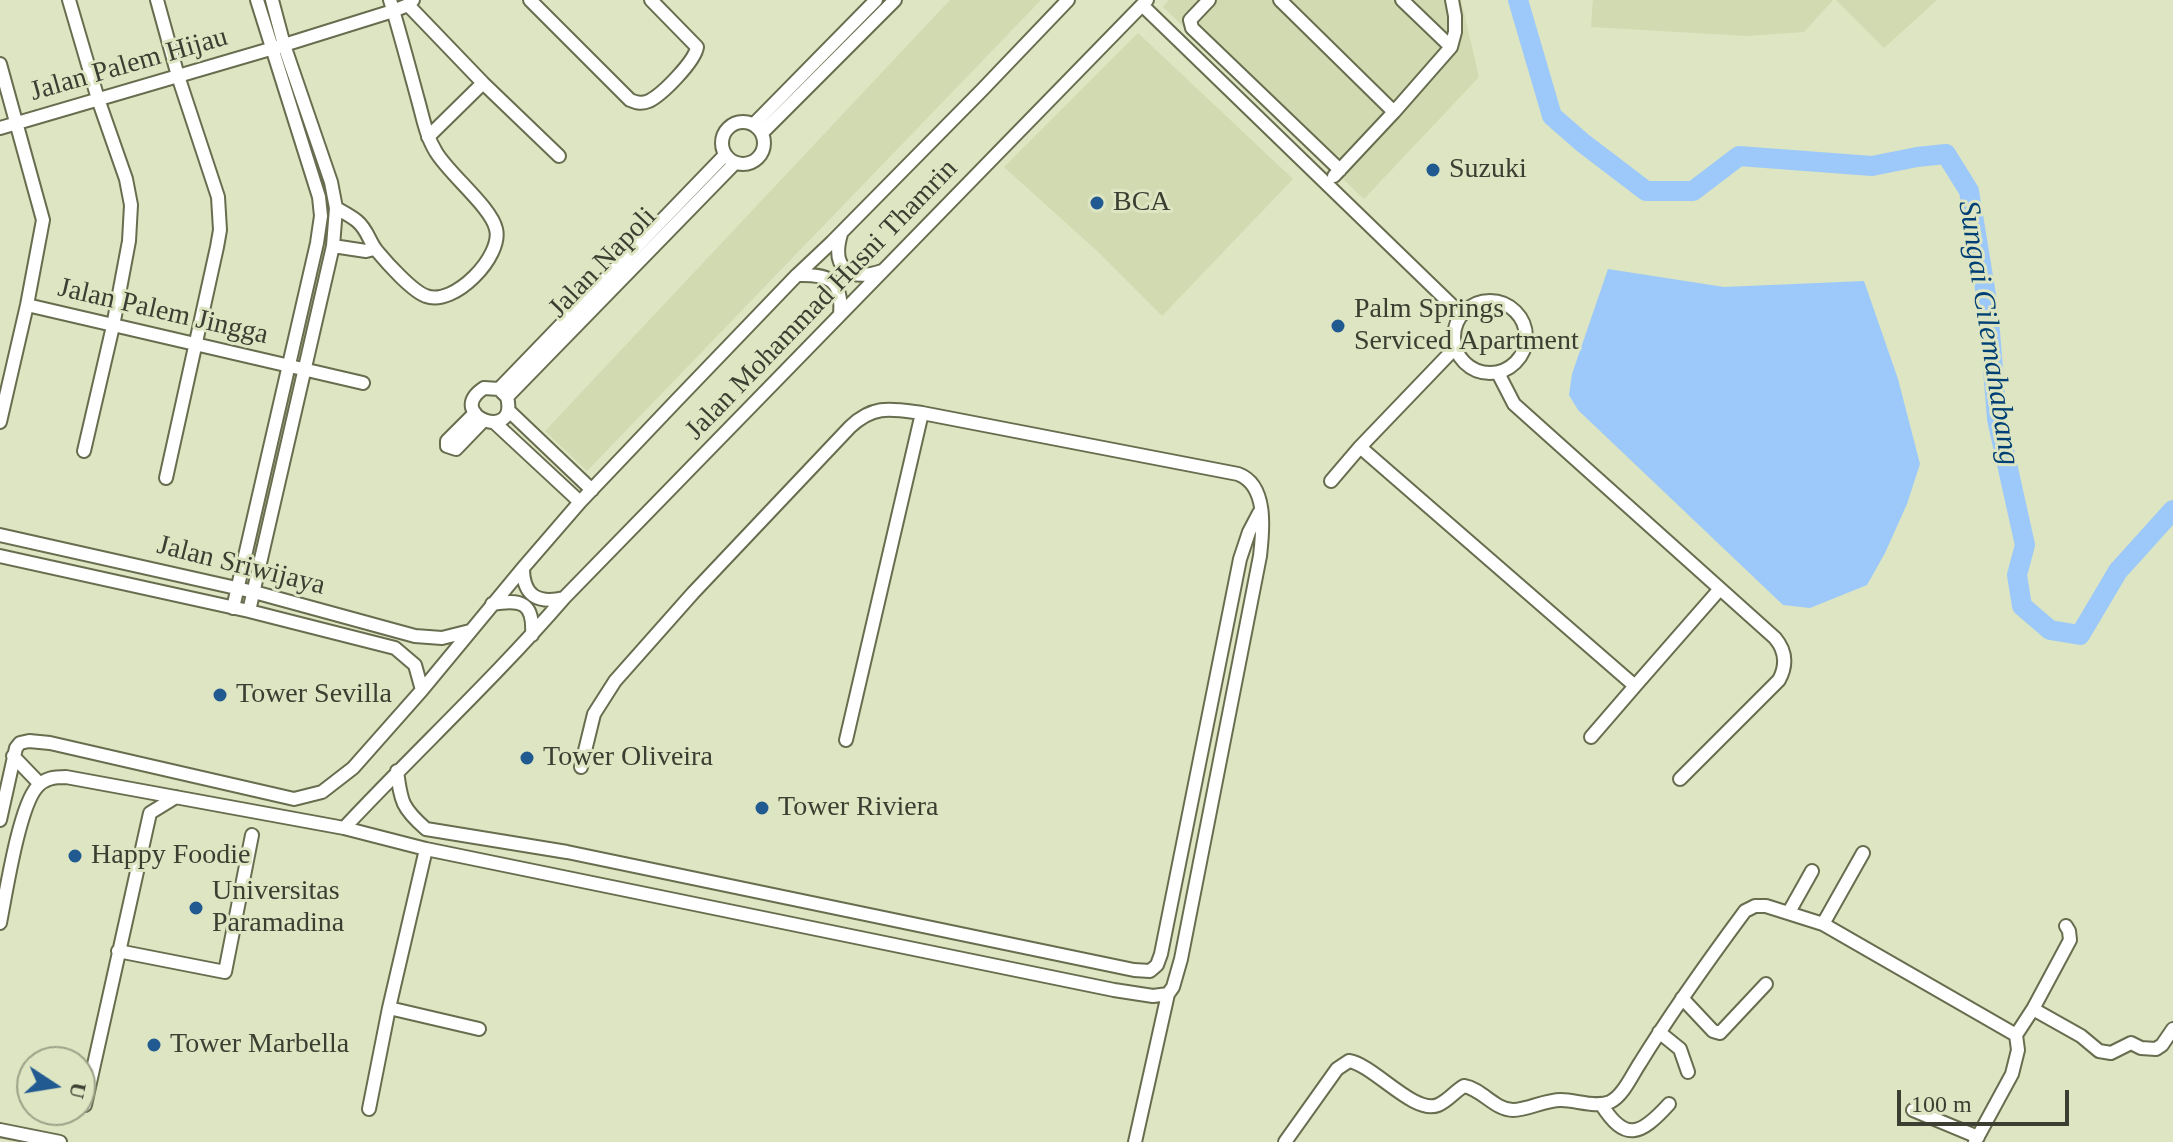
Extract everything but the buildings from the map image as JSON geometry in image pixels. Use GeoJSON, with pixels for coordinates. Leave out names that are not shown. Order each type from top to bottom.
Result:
{"type":"FeatureCollection","features":[{"type":"Feature","properties":{"kind":"street"},"geometry":{"type":"LineString","coordinates":[[69,0],[98,99],[126,179],[131,205],[129,241],[113,326],[84,451]]}},
{"type":"Feature","properties":{"kind":"street"},"geometry":{"type":"LineString","coordinates":[[157,0],[178,76],[215,186],[220,214],[219,237],[166,478]]}},
{"type":"Feature","properties":{"kind":"street"},"geometry":{"type":"LineString","coordinates":[[249,611],[333,246],[336,208],[327,169],[257,0]]}},
{"type":"Feature","properties":{"kind":"street"},"geometry":{"type":"LineString","coordinates":[[233,608],[317,243],[321,211],[278,47],[272,0]]}},
{"type":"Feature","properties":{"kind":"street"},"geometry":{"type":"LineString","coordinates":[[530,0],[630,100],[642,103],[651,100],[666,87],[697,51],[697,47],[651,0]]}},
{"type":"Feature","properties":{"kind":"street","name":"Jalan Napoli"},"geometry":{"type":"LineString","coordinates":[[758,129],[876,0]]}},
{"type":"Feature","properties":{"kind":"street","name":"Jalan Napoli"},"geometry":{"type":"LineString","coordinates":[[758,129],[895,0]]}},
{"type":"Feature","properties":{"kind":"street","name":"Jalan Mohammad Husni Thamrin"},"geometry":{"type":"LineString","coordinates":[[13,756],[20,743],[39,741],[294,799],[322,792],[353,768],[580,502],[797,275],[1068,0]]}},
{"type":"Feature","properties":{"kind":"street"},"geometry":{"type":"LineString","coordinates":[[1209,0],[1190,20],[1192,28],[1340,170]]}},
{"type":"Feature","properties":{"kind":"street"},"geometry":{"type":"LineString","coordinates":[[1280,0],[1394,112]]}},
{"type":"Feature","properties":{"kind":"street"},"geometry":{"type":"LineString","coordinates":[[1402,0],[1451,47]]}},
{"type":"Feature","properties":{"kind":"street"},"geometry":{"type":"LineString","coordinates":[[1326,184],[1451,47],[1455,32],[1452,0]]}},
{"type":"Feature","properties":{"kind":"street"},"geometry":{"type":"LineString","coordinates":[[411,3],[483,83],[559,156]]}},
{"type":"Feature","properties":{"kind":"street","name":"Jalan Palem Hijau"},"geometry":{"type":"LineString","coordinates":[[0,128],[278,47],[391,5],[411,3]]}},
{"type":"Feature","properties":{"kind":"street"},"geometry":{"type":"LineString","coordinates":[[1144,3],[1462,315]]}},
{"type":"Feature","properties":{"kind":"street","name":"Jalan Mohammad Husni Thamrin"},"geometry":{"type":"LineString","coordinates":[[344,828],[1144,3]]}},
{"type":"Feature","properties":{"kind":"street"},"geometry":{"type":"LineString","coordinates":[[336,208],[357,221],[369,235],[374,249],[421,294],[436,299],[451,295],[467,283],[489,257],[497,233],[495,224],[445,165],[428,137],[391,5]]}},
{"type":"Feature","properties":{"kind":"street"},"geometry":{"type":"LineString","coordinates":[[0,64],[43,220],[0,422]]}},
{"type":"Feature","properties":{"kind":"street"},"geometry":{"type":"LineString","coordinates":[[428,137],[483,83]]}},
{"type":"Feature","properties":{"kind":"street","name":"Jalan Napoli"},"geometry":{"type":"LineString","coordinates":[[738,122],[747,122],[758,129],[764,145],[760,156],[746,164],[730,159],[722,142],[727,130],[738,122]]}},
{"type":"Feature","properties":{"kind":"street","name":"Jalan Napoli"},"geometry":{"type":"LineString","coordinates":[[505,399],[490,387],[479,391],[473,402],[484,419],[503,418],[505,399],[730,159]]}},
{"type":"Feature","properties":{"kind":"street"},"geometry":{"type":"LineString","coordinates":[[842,231],[837,248],[839,261],[846,270],[857,276],[868,276],[885,270]]}},
{"type":"Feature","properties":{"kind":"street"},"geometry":{"type":"LineString","coordinates":[[333,246],[366,251],[374,249]]}},
{"type":"Feature","properties":{"kind":"street"},"geometry":{"type":"LineString","coordinates":[[797,275],[822,276],[831,280],[841,299],[840,315]]}},
{"type":"Feature","properties":{"kind":"street"},"geometry":{"type":"LineString","coordinates":[[1495,301],[1507,305],[1523,323],[1526,336],[1519,359],[1510,368],[1498,373],[1477,371],[1460,358],[1455,348],[1454,331],[1471,306],[1495,301]]}},
{"type":"Feature","properties":{"kind":"street","name":"Jalan Palem Jingga"},"geometry":{"type":"LineString","coordinates":[[27,305],[363,383]]}},
{"type":"Feature","properties":{"kind":"street"},"geometry":{"type":"LineString","coordinates":[[1331,481],[1455,348]]}},
{"type":"Feature","properties":{"kind":"street"},"geometry":{"type":"LineString","coordinates":[[1498,373],[1514,404],[1781,645],[1785,658],[1783,672],[1772,688],[1680,779]]}},
{"type":"Feature","properties":{"kind":"street"},"geometry":{"type":"LineString","coordinates":[[505,399],[592,490]]}},
{"type":"Feature","properties":{"kind":"street"},"geometry":{"type":"LineString","coordinates":[[581,767],[594,714],[615,681],[683,604],[850,427],[865,415],[881,409],[922,413],[1238,474],[1249,479],[1255,486],[1260,511],[1260,556],[1181,959],[1168,994],[1135,1142]]}},
{"type":"Feature","properties":{"kind":"street"},"geometry":{"type":"LineString","coordinates":[[846,740],[922,413]]}},
{"type":"Feature","properties":{"kind":"street"},"geometry":{"type":"LineString","coordinates":[[484,419],[580,502]]}},
{"type":"Feature","properties":{"kind":"street"},"geometry":{"type":"LineString","coordinates":[[1360,447],[1635,686]]}},
{"type":"Feature","properties":{"kind":"street"},"geometry":{"type":"LineString","coordinates":[[397,771],[400,798],[410,815],[426,829],[567,852],[1150,971],[1155,968],[1161,954],[1240,559],[1260,511]]}},
{"type":"Feature","properties":{"kind":"street","name":"Jalan Sriwijaya"},"geometry":{"type":"LineString","coordinates":[[0,535],[239,582],[415,636],[442,638],[470,631]]}},
{"type":"Feature","properties":{"kind":"street","name":"Jalan Sriwijaya"},"geometry":{"type":"LineString","coordinates":[[0,556],[249,611],[395,648],[415,665],[422,690]]}},
{"type":"Feature","properties":{"kind":"street"},"geometry":{"type":"LineString","coordinates":[[523,568],[524,585],[536,597],[550,601],[564,598]]}},
{"type":"Feature","properties":{"kind":"street"},"geometry":{"type":"LineString","coordinates":[[1591,737],[1719,590]]}},
{"type":"Feature","properties":{"kind":"street"},"geometry":{"type":"LineString","coordinates":[[492,604],[520,602],[531,615],[532,635]]}},
{"type":"Feature","properties":{"kind":"street"},"geometry":{"type":"LineString","coordinates":[[13,756],[40,784]]}},
{"type":"Feature","properties":{"kind":"street"},"geometry":{"type":"LineString","coordinates":[[0,820],[13,756]]}},
{"type":"Feature","properties":{"kind":"street"},"geometry":{"type":"LineString","coordinates":[[0,923],[29,798],[40,784],[51,778],[79,778],[344,828],[426,849],[1114,990],[1153,996],[1168,994]]}},
{"type":"Feature","properties":{"kind":"street"},"geometry":{"type":"LineString","coordinates":[[96,1054],[150,813],[176,797]]}},
{"type":"Feature","properties":{"kind":"street"},"geometry":{"type":"LineString","coordinates":[[118,951],[225,972],[252,835]]}},
{"type":"Feature","properties":{"kind":"street"},"geometry":{"type":"LineString","coordinates":[[369,1109],[426,849]]}},
{"type":"Feature","properties":{"kind":"street"},"geometry":{"type":"LineString","coordinates":[[1823,924],[1863,853]]}},
{"type":"Feature","properties":{"kind":"street"},"geometry":{"type":"LineString","coordinates":[[1789,912],[1812,871]]}},
{"type":"Feature","properties":{"kind":"street"},"geometry":{"type":"LineString","coordinates":[[794,925],[800,901]]}},
{"type":"Feature","properties":{"kind":"street"},"geometry":{"type":"LineString","coordinates":[[1285,1142],[1337,1069],[1349,1061],[1363,1066],[1414,1100],[1433,1107],[1464,1086],[1512,1110],[1558,1100],[1601,1104],[1612,1101],[1749,907],[1760,905],[1823,924],[2016,1035]]}},
{"type":"Feature","properties":{"kind":"street"},"geometry":{"type":"LineString","coordinates":[[1913,1110],[1976,1140],[2012,1074],[2018,1050],[2016,1035],[2067,946],[2070,936],[2066,926]]}},
{"type":"Feature","properties":{"kind":"street"},"geometry":{"type":"LineString","coordinates":[[1682,998],[1713,1031],[1720,1033],[1766,984]]}},
{"type":"Feature","properties":{"kind":"street"},"geometry":{"type":"LineString","coordinates":[[389,1008],[479,1029]]}},
{"type":"Feature","properties":{"kind":"street"},"geometry":{"type":"LineString","coordinates":[[2033,1009],[2105,1052],[2117,1051],[2131,1043],[2141,1048],[2156,1049],[2173,1029]]}},
{"type":"Feature","properties":{"kind":"street"},"geometry":{"type":"LineString","coordinates":[[1659,1032],[1680,1049],[1688,1072]]}},
{"type":"Feature","properties":{"kind":"street"},"geometry":{"type":"LineString","coordinates":[[1601,1104],[1614,1128],[1630,1137],[1636,1137],[1647,1128],[1669,1104]]}},
{"type":"Feature","properties":{"kind":"street"},"geometry":{"type":"LineString","coordinates":[[0,1130],[60,1142]]}},
{"type":"Feature","properties":{"kind":"shaded area"},"geometry":{"type":"Polygon","coordinates":[[[950,0],[1041,0],[587,471],[545,431],[950,0]]]}},
{"type":"Feature","properties":{"kind":"shaded area"},"geometry":{"type":"Polygon","coordinates":[[[1169,0],[1461,0],[1479,77],[1364,199],[1163,7],[1169,0]]]}},
{"type":"Feature","properties":{"kind":"shaded area"},"geometry":{"type":"Polygon","coordinates":[[[1593,0],[1833,0],[1804,32],[1747,36],[1591,27],[1593,0]]]}},
{"type":"Feature","properties":{"kind":"shaded area"},"geometry":{"type":"Polygon","coordinates":[[[1836,0],[1937,0],[1884,48],[1836,0]]]}},
{"type":"Feature","properties":{"kind":"shaded area"},"geometry":{"type":"Polygon","coordinates":[[[1138,33],[1293,179],[1162,316],[1096,250],[1004,167],[1138,33]]]}},
{"type":"Feature","properties":{"kind":"water"},"geometry":{"type":"Polygon","coordinates":[[[1608,269],[1724,287],[1864,281],[1898,379],[1920,464],[1907,504],[1867,585],[1810,608],[1783,605],[1578,410],[1569,395],[1572,374],[1608,269]]]}},
{"type":"Feature","properties":{"kind":"waterway","name":"Sungai Cilemahabang"},"geometry":{"type":"LineString","coordinates":[[1518,0],[1552,116],[1646,191],[1693,191],[1739,156],[1872,166],[1946,154],[1969,191],[1988,307],[1997,419],[2025,545],[2017,575],[2022,606],[2050,630],[2080,635],[2118,571],[2173,510]]}},
{"type":"Feature","properties":{"kind":"place","name":"Suzuki"},"geometry":{"type":"Point","coordinates":[1433,170]}},
{"type":"Feature","properties":{"kind":"place","name":"BCA"},"geometry":{"type":"Point","coordinates":[1097,203]}},
{"type":"Feature","properties":{"kind":"place","name":"Palm Springs Serviced Apartment"},"geometry":{"type":"Point","coordinates":[1338,326]}},
{"type":"Feature","properties":{"kind":"place","name":"Tower Sevilla"},"geometry":{"type":"Point","coordinates":[220,695]}},
{"type":"Feature","properties":{"kind":"place","name":"Tower Oliveira"},"geometry":{"type":"Point","coordinates":[527,758]}},
{"type":"Feature","properties":{"kind":"place","name":"Tower Riviera"},"geometry":{"type":"Point","coordinates":[762,808]}},
{"type":"Feature","properties":{"kind":"place","name":"Happy Foodie"},"geometry":{"type":"Point","coordinates":[75,856]}},
{"type":"Feature","properties":{"kind":"place","name":"Universitas Paramadina"},"geometry":{"type":"Point","coordinates":[196,908]}},
{"type":"Feature","properties":{"kind":"place","name":"Tower Marbella"},"geometry":{"type":"Point","coordinates":[154,1045]}}]}
